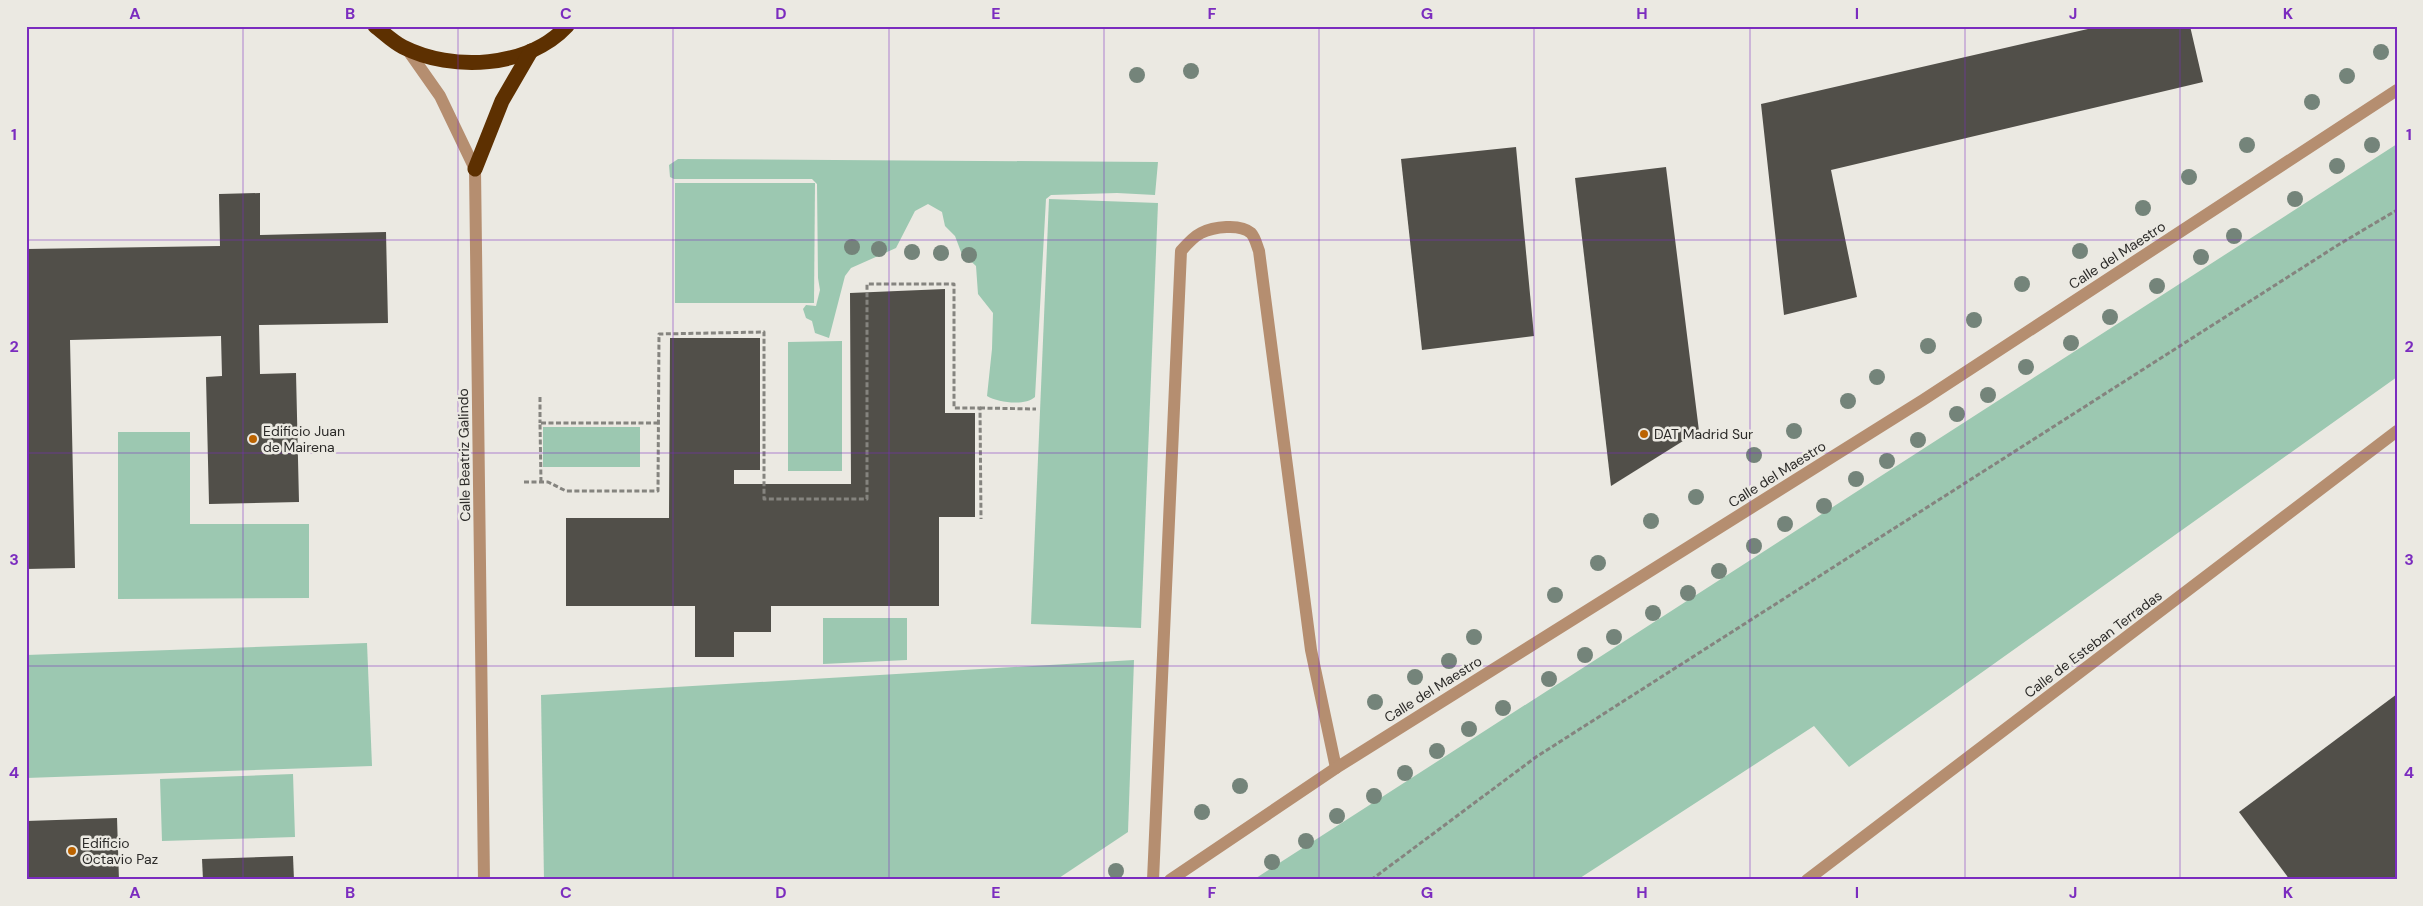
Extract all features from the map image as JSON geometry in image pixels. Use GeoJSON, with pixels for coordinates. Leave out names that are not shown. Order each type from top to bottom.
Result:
{"type":"FeatureCollection","features":[{"type":"Feature","properties":{"kind":"highway"},"geometry":{"type":"LineString","coordinates":[[375,26],[407,49],[434,58],[470,64],[502,59],[531,51],[548,44],[567,26]]}},
{"type":"Feature","properties":{"kind":"highway"},"geometry":{"type":"LineString","coordinates":[[475,169],[502,101],[531,51]]}},
{"type":"Feature","properties":{"kind":"street","name":"Calle Beatriz Galindo"},"geometry":{"type":"LineString","coordinates":[[407,49],[440,96],[475,169],[484,880]]}},
{"type":"Feature","properties":{"kind":"street","name":"Calle del Maestro"},"geometry":{"type":"LineString","coordinates":[[1170,880],[1336,768],[1922,400],[2397,90]]}},
{"type":"Feature","properties":{"kind":"street"},"geometry":{"type":"LineString","coordinates":[[1153,880],[1181,251],[1189,241],[1201,233],[1214,229],[1236,228],[1245,230],[1251,234],[1259,251],[1311,650],[1336,768]]}},
{"type":"Feature","properties":{"kind":"street","name":"Calle de Esteban Terradas"},"geometry":{"type":"LineString","coordinates":[[1807,880],[2397,431]]}},
{"type":"Feature","properties":{"kind":"path"},"geometry":{"type":"LineString","coordinates":[[1371,880],[1536,757],[2338,245],[2397,210]]}},
{"type":"Feature","properties":{"kind":"path"},"geometry":{"type":"LineString","coordinates":[[524,482],[548,482],[566,490],[658,491],[659,334],[764,332],[764,499],[867,499],[867,284],[954,284],[954,408],[1036,409]]}},
{"type":"Feature","properties":{"kind":"path"},"geometry":{"type":"LineString","coordinates":[[540,397],[541,482]]}},
{"type":"Feature","properties":{"kind":"path"},"geometry":{"type":"LineString","coordinates":[[980,408],[981,519]]}},
{"type":"Feature","properties":{"kind":"path"},"geometry":{"type":"LineString","coordinates":[[540,423],[659,424]]}},
{"type":"Feature","properties":{"kind":"green space"},"geometry":{"type":"Polygon","coordinates":[[[2397,144],[2397,377],[1849,767],[1814,726],[1577,880],[1253,880],[2397,144]]]}},
{"type":"Feature","properties":{"kind":"green space"},"geometry":{"type":"Polygon","coordinates":[[[678,159],[1158,162],[1155,195],[1117,193],[1051,195],[1046,199],[1035,397],[1025,402],[1012,402],[987,396],[992,349],[993,313],[978,294],[976,266],[961,252],[955,236],[945,226],[942,212],[928,204],[915,211],[896,248],[851,268],[845,276],[829,338],[815,333],[812,321],[806,318],[803,309],[806,305],[816,306],[820,290],[818,278],[817,184],[812,179],[674,179],[670,177],[669,165],[678,159]]]}},
{"type":"Feature","properties":{"kind":"green space"},"geometry":{"type":"Polygon","coordinates":[[[675,183],[815,183],[814,303],[675,303],[675,183]]]}},
{"type":"Feature","properties":{"kind":"green space"},"geometry":{"type":"Polygon","coordinates":[[[1049,199],[1158,203],[1141,628],[1031,624],[1049,199]]]}},
{"type":"Feature","properties":{"kind":"green space"},"geometry":{"type":"Polygon","coordinates":[[[842,341],[842,471],[788,471],[788,342],[842,341]]]}},
{"type":"Feature","properties":{"kind":"green space"},"geometry":{"type":"Polygon","coordinates":[[[543,427],[640,427],[640,467],[543,467],[543,427]]]}},
{"type":"Feature","properties":{"kind":"green space"},"geometry":{"type":"Polygon","coordinates":[[[118,432],[190,432],[190,524],[309,524],[309,598],[118,599],[118,432]]]}},
{"type":"Feature","properties":{"kind":"green space"},"geometry":{"type":"Polygon","coordinates":[[[823,618],[907,618],[907,660],[823,664],[823,618]]]}},
{"type":"Feature","properties":{"kind":"green space"},"geometry":{"type":"Polygon","coordinates":[[[367,643],[372,766],[26,778],[26,655],[367,643]]]}},
{"type":"Feature","properties":{"kind":"green space"},"geometry":{"type":"Polygon","coordinates":[[[1134,660],[1128,832],[1056,880],[544,880],[541,695],[1134,660]]]}},
{"type":"Feature","properties":{"kind":"green space"},"geometry":{"type":"Polygon","coordinates":[[[293,774],[295,837],[162,841],[160,779],[293,774]]]}},
{"type":"Feature","properties":{"kind":"building"},"geometry":{"type":"Polygon","coordinates":[[[2101,26],[2190,26],[2203,82],[1831,170],[1857,297],[1784,315],[1761,104],[2101,26]]]}},
{"type":"Feature","properties":{"kind":"building"},"geometry":{"type":"Polygon","coordinates":[[[1516,147],[1534,336],[1422,350],[1401,159],[1516,147]]]}},
{"type":"Feature","properties":{"kind":"building"},"geometry":{"type":"Polygon","coordinates":[[[1666,167],[1699,431],[1611,486],[1575,178],[1666,167]]]}},
{"type":"Feature","properties":{"kind":"building","name":"Edificio Juan de Mairena"},"geometry":{"type":"Polygon","coordinates":[[[260,193],[260,235],[386,232],[388,323],[259,325],[260,374],[296,373],[299,502],[209,504],[206,377],[222,376],[221,336],[70,340],[75,568],[26,569],[26,249],[220,246],[219,194],[260,193]]]}},
{"type":"Feature","properties":{"kind":"building"},"geometry":{"type":"Polygon","coordinates":[[[945,289],[945,413],[975,413],[975,517],[939,517],[939,606],[771,606],[771,632],[734,632],[734,657],[695,657],[695,606],[566,606],[566,518],[669,518],[670,338],[760,338],[760,470],[734,470],[734,484],[851,484],[850,293],[945,289]]]}},
{"type":"Feature","properties":{"kind":"building"},"geometry":{"type":"Polygon","coordinates":[[[2397,694],[2397,880],[2290,880],[2239,812],[2397,694]]]}},
{"type":"Feature","properties":{"kind":"building","name":"Edificio Octavio Paz"},"geometry":{"type":"Polygon","coordinates":[[[117,818],[119,880],[26,880],[26,821],[117,818]]]}},
{"type":"Feature","properties":{"kind":"building"},"geometry":{"type":"Polygon","coordinates":[[[293,856],[294,880],[203,880],[202,859],[293,856]]]}},
{"type":"Feature","properties":{"kind":"place","name":"DAT Madrid Sur"},"geometry":{"type":"Point","coordinates":[1644,434]}},
{"type":"Feature","properties":{"kind":"place","name":"Edificio Juan de Mairena"},"geometry":{"type":"Point","coordinates":[253,439]}},
{"type":"Feature","properties":{"kind":"place","name":"Edificio Octavio Paz"},"geometry":{"type":"Point","coordinates":[72,851]}}]}
